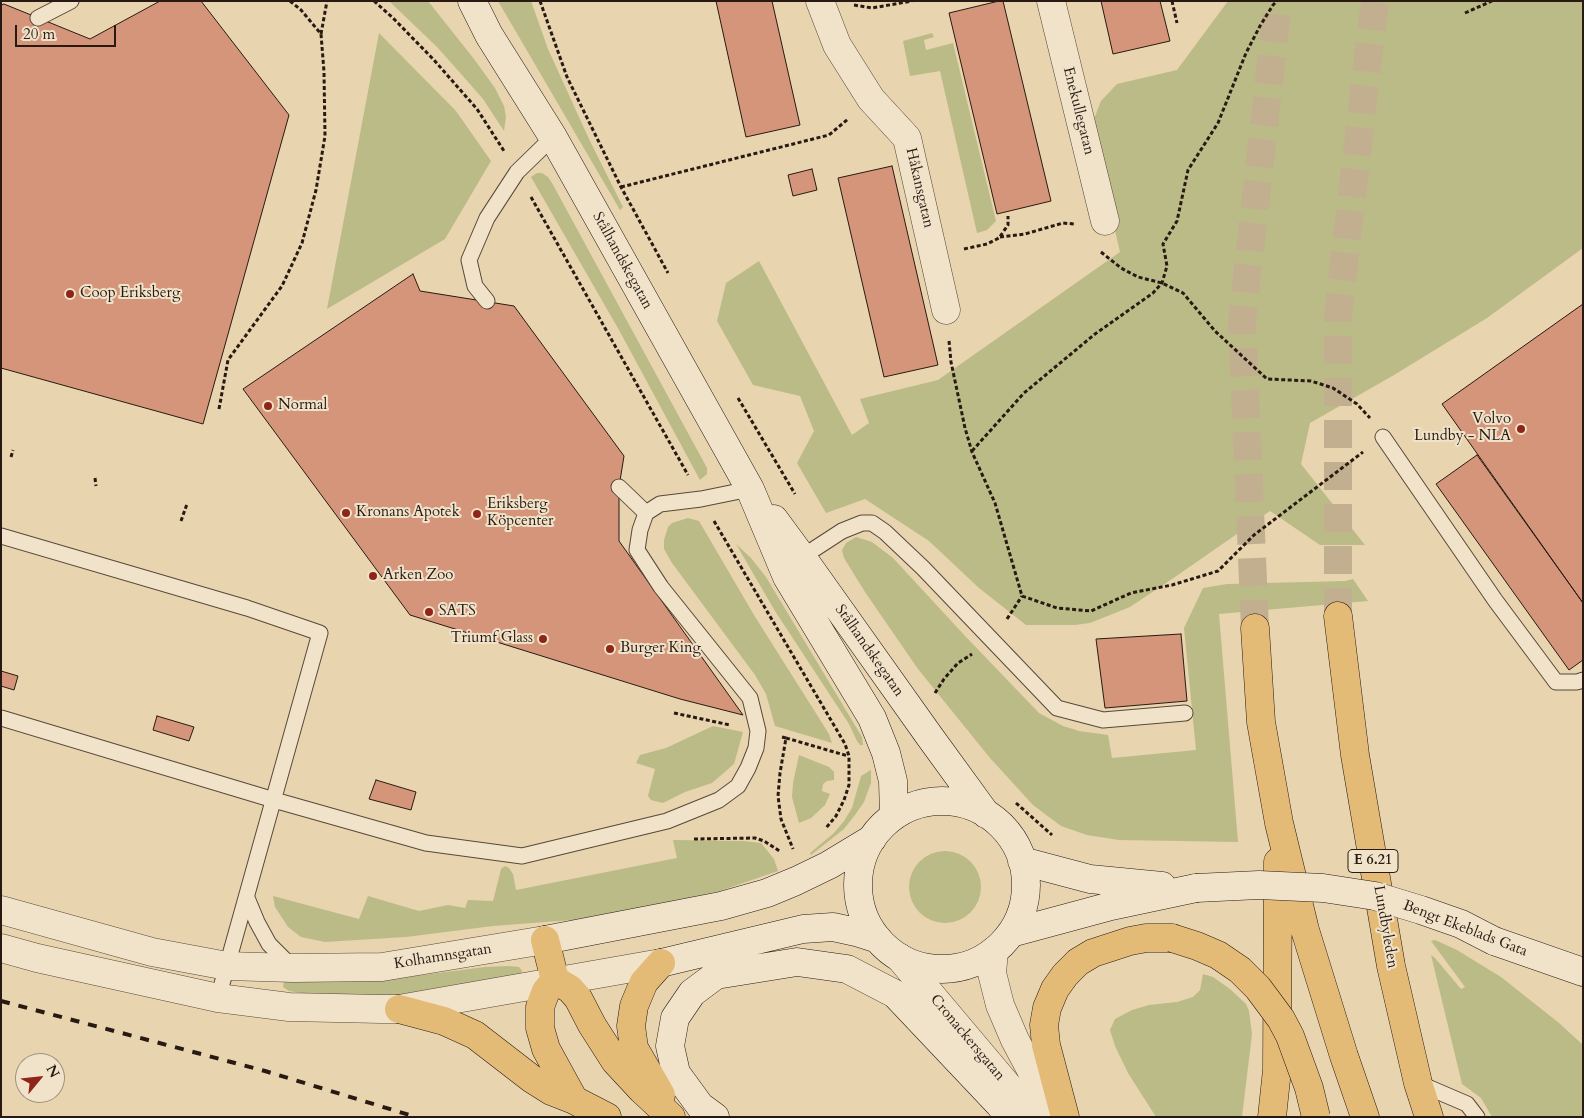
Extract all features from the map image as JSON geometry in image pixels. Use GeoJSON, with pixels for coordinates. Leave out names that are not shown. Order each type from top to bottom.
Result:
{"type":"FeatureCollection","features":[{"type":"Feature","properties":{"kind":"highway","name":"Lundbyleden"},"geometry":{"type":"LineString","coordinates":[[1338,616],[1355,755],[1391,966],[1418,1083],[1429,1117]]}},
{"type":"Feature","properties":{"kind":"highway"},"geometry":{"type":"LineString","coordinates":[[1255,628],[1261,722],[1279,823],[1305,930],[1365,1117]]}},
{"type":"Feature","properties":{"kind":"highway"},"geometry":{"type":"LineString","coordinates":[[1272,1117],[1277,1070],[1279,823]]}},
{"type":"Feature","properties":{"kind":"highway"},"geometry":{"type":"LineString","coordinates":[[1065,1117],[1046,1045],[1044,1025],[1047,1008],[1055,989],[1078,962],[1093,954],[1130,941],[1146,938],[1172,938],[1197,946],[1218,955],[1240,970],[1267,999],[1281,1019],[1309,1088],[1316,1117]]}},
{"type":"Feature","properties":{"kind":"highway"},"geometry":{"type":"LineString","coordinates":[[545,940],[555,980],[570,989],[578,998],[592,1025],[615,1061],[642,1090],[672,1117]]}},
{"type":"Feature","properties":{"kind":"highway"},"geometry":{"type":"LineString","coordinates":[[661,963],[644,982],[634,1006],[630,1026],[634,1048],[672,1117]]}},
{"type":"Feature","properties":{"kind":"highway"},"geometry":{"type":"LineString","coordinates":[[555,980],[546,991],[540,1007],[540,1028],[546,1049],[574,1100]]}},
{"type":"Feature","properties":{"kind":"highway"},"geometry":{"type":"LineString","coordinates":[[399,1009],[444,1021],[475,1035],[532,1079],[551,1091],[574,1100],[607,1117]]}},
{"type":"Feature","properties":{"kind":"street","name":"Stålhandskegatan"},"geometry":{"type":"LineString","coordinates":[[457,1],[489,35]]}},
{"type":"Feature","properties":{"kind":"street","name":"Stålhandskegatan"},"geometry":{"type":"LineString","coordinates":[[472,1],[489,35],[553,137],[750,489],[787,577],[872,718],[886,753],[893,781],[894,816]]}},
{"type":"Feature","properties":{"kind":"street","name":"Håkansgatan"},"geometry":{"type":"LineString","coordinates":[[820,1],[837,45],[870,99],[907,138],[946,310]]}},
{"type":"Feature","properties":{"kind":"street","name":"Enekullegatan"},"geometry":{"type":"LineString","coordinates":[[1051,1],[1097,224]]}},
{"type":"Feature","properties":{"kind":"street","name":"Stålhandskegatan"},"geometry":{"type":"LineString","coordinates":[[750,489],[802,557],[986,814]]}},
{"type":"Feature","properties":{"kind":"street"},"geometry":{"type":"LineString","coordinates":[[933,802],[960,804],[986,814],[1008,834],[1022,861],[1026,882],[1024,904],[1017,924],[1002,942],[972,964],[948,969],[924,967],[900,958],[878,939],[869,927],[858,898],[860,867],[864,852],[882,826],[894,816],[919,804],[933,802]]}},
{"type":"Feature","properties":{"kind":"street","name":"Kolhamnsgatan"},"geometry":{"type":"LineString","coordinates":[[1,910],[152,952],[228,966],[293,968],[382,967],[545,940],[721,906],[767,893],[796,881],[829,865],[872,839]]}},
{"type":"Feature","properties":{"kind":"street","name":"Bengt Ekeblads Gata"},"geometry":{"type":"LineString","coordinates":[[1022,861],[1090,879],[1196,888],[1259,885],[1323,888],[1374,896],[1461,924],[1494,941],[1583,972]]}},
{"type":"Feature","properties":{"kind":"street","name":"Bengt Ekeblads Gata"},"geometry":{"type":"LineString","coordinates":[[1002,942],[1111,906],[1196,888]]}},
{"type":"Feature","properties":{"kind":"street"},"geometry":{"type":"LineString","coordinates":[[1,948],[37,958],[218,998],[289,1007],[399,1009],[555,980],[661,963],[803,929],[834,927],[878,939]]}},
{"type":"Feature","properties":{"kind":"street","name":"Cronackersgatan"},"geometry":{"type":"LineString","coordinates":[[1002,942],[992,973],[1000,1005],[1015,1040],[1056,1117]]}},
{"type":"Feature","properties":{"kind":"street","name":"Cronackersgatan"},"geometry":{"type":"LineString","coordinates":[[900,958],[1034,1117]]}},
{"type":"Feature","properties":{"kind":"street"},"geometry":{"type":"LineString","coordinates":[[715,1117],[700,1106],[676,1073],[670,1046],[675,1018],[692,993],[716,975],[796,962],[847,969],[895,994],[1010,1117]]}},
{"type":"Feature","properties":{"kind":"lane"},"geometry":{"type":"LineString","coordinates":[[38,18],[71,1]]}},
{"type":"Feature","properties":{"kind":"lane"},"geometry":{"type":"LineString","coordinates":[[487,301],[475,286],[468,260],[487,218],[517,172],[553,137]]}},
{"type":"Feature","properties":{"kind":"lane"},"geometry":{"type":"LineString","coordinates":[[1383,437],[1495,600],[1556,682],[1577,682],[1583,680]]}},
{"type":"Feature","properties":{"kind":"lane"},"geometry":{"type":"LineString","coordinates":[[619,487],[646,512]]}},
{"type":"Feature","properties":{"kind":"lane"},"geometry":{"type":"LineString","coordinates":[[1,718],[274,800],[426,843],[522,856],[667,821],[719,800],[738,786],[756,748],[758,731],[750,698],[661,587],[638,550],[640,530],[646,512],[660,504],[701,499],[750,489]]}},
{"type":"Feature","properties":{"kind":"lane"},"geometry":{"type":"LineString","coordinates":[[802,557],[842,531],[862,523],[872,524],[884,532],[923,568],[1057,708],[1103,720],[1185,713]]}},
{"type":"Feature","properties":{"kind":"lane"},"geometry":{"type":"LineString","coordinates":[[1,536],[229,602],[320,633],[218,998]]}},
{"type":"Feature","properties":{"kind":"lane"},"geometry":{"type":"LineString","coordinates":[[247,898],[269,944],[293,968]]}},
{"type":"Feature","properties":{"kind":"lane"},"geometry":{"type":"LineString","coordinates":[[1418,1083],[1466,1104],[1477,1117]]}},
{"type":"Feature","properties":{"kind":"path"},"geometry":{"type":"LineString","coordinates":[[290,1],[302,10],[321,34]]}},
{"type":"Feature","properties":{"kind":"path"},"geometry":{"type":"LineString","coordinates":[[219,409],[228,360],[282,286],[302,243],[316,190],[325,136],[324,72],[321,34],[327,1]]}},
{"type":"Feature","properties":{"kind":"path"},"geometry":{"type":"LineString","coordinates":[[374,1],[427,53],[477,110],[517,172],[701,499],[827,711],[845,744],[848,756],[758,731],[674,713]]}},
{"type":"Feature","properties":{"kind":"path"},"geometry":{"type":"LineString","coordinates":[[540,1],[567,77],[621,188],[668,274]]}},
{"type":"Feature","properties":{"kind":"path"},"geometry":{"type":"LineString","coordinates":[[853,4],[872,8],[912,1]]}},
{"type":"Feature","properties":{"kind":"path"},"geometry":{"type":"LineString","coordinates":[[1172,1],[1177,23]]}},
{"type":"Feature","properties":{"kind":"path"},"geometry":{"type":"LineString","coordinates":[[972,452],[1024,393],[1096,334],[1153,293],[1162,283],[1167,266],[1163,244],[1177,221],[1188,170],[1218,123],[1246,52],[1260,26],[1277,1]]}},
{"type":"Feature","properties":{"kind":"path"},"geometry":{"type":"LineString","coordinates":[[1465,13],[1492,1]]}},
{"type":"Feature","properties":{"kind":"path"},"geometry":{"type":"LineString","coordinates":[[621,188],[829,135],[870,99]]}},
{"type":"Feature","properties":{"kind":"path"},"geometry":{"type":"LineString","coordinates":[[999,238],[1008,225],[1008,216]]}},
{"type":"Feature","properties":{"kind":"path"},"geometry":{"type":"LineString","coordinates":[[934,255],[987,244],[999,238],[1025,234],[1063,223],[1097,224],[1094,242],[1098,248],[1121,268],[1138,277],[1162,283],[1183,293],[1215,331],[1267,379],[1311,381],[1333,388],[1357,404],[1372,420],[1383,437],[1254,535],[1218,571],[1172,586],[1131,593],[1091,611],[1057,608],[1022,596],[995,503],[972,452],[951,362]]}},
{"type":"Feature","properties":{"kind":"path"},"geometry":{"type":"LineString","coordinates":[[735,394],[799,501]]}},
{"type":"Feature","properties":{"kind":"path"},"geometry":{"type":"LineString","coordinates":[[11,457],[13,450]]}},
{"type":"Feature","properties":{"kind":"path"},"geometry":{"type":"LineString","coordinates":[[95,478],[96,486]]}},
{"type":"Feature","properties":{"kind":"path"},"geometry":{"type":"LineString","coordinates":[[181,521],[187,504]]}},
{"type":"Feature","properties":{"kind":"path"},"geometry":{"type":"LineString","coordinates":[[931,699],[944,679],[958,663],[993,641]]}},
{"type":"Feature","properties":{"kind":"path"},"geometry":{"type":"LineString","coordinates":[[667,821],[681,837],[754,838],[764,841],[781,852],[794,850],[780,819],[778,796],[786,738]]}},
{"type":"Feature","properties":{"kind":"path"},"geometry":{"type":"LineString","coordinates":[[1011,799],[1037,824],[1058,840]]}},
{"type":"Feature","properties":{"kind":"green space"},"geometry":{"type":"Polygon","coordinates":[[[389,1],[428,1],[495,88],[504,106],[506,117],[504,131],[483,99],[462,75],[437,47],[389,1]]]}},
{"type":"Feature","properties":{"kind":"green space"},"geometry":{"type":"Polygon","coordinates":[[[498,1],[531,1],[548,49],[589,139],[623,207],[620,210],[498,1]]]}},
{"type":"Feature","properties":{"kind":"green space"},"geometry":{"type":"Polygon","coordinates":[[[1228,1],[1583,1],[1583,248],[1487,318],[1394,375],[1310,423],[1301,464],[1365,545],[1320,545],[1270,511],[1130,607],[1090,623],[1075,625],[1026,625],[979,588],[929,541],[865,499],[826,513],[797,463],[814,431],[800,396],[753,385],[717,321],[726,283],[759,261],[852,435],[869,423],[860,399],[938,380],[1120,252],[1094,140],[1094,119],[1101,101],[1117,84],[1177,70],[1228,1]]]}},
{"type":"Feature","properties":{"kind":"green space"},"geometry":{"type":"Polygon","coordinates":[[[379,33],[456,111],[491,161],[445,239],[327,309],[379,33]]]}},
{"type":"Feature","properties":{"kind":"green space"},"geometry":{"type":"Polygon","coordinates":[[[932,33],[934,37],[924,40],[926,50],[953,43],[996,221],[987,230],[977,233],[940,71],[910,76],[903,41],[932,33]]]}},
{"type":"Feature","properties":{"kind":"green space"},"geometry":{"type":"Polygon","coordinates":[[[537,173],[542,173],[548,177],[552,183],[707,468],[707,474],[700,480],[619,330],[531,177],[537,173]]]}},
{"type":"Feature","properties":{"kind":"green space"},"geometry":{"type":"Polygon","coordinates":[[[688,518],[699,521],[754,615],[829,734],[832,743],[775,726],[766,694],[755,675],[672,563],[664,549],[664,540],[668,527],[672,523],[688,518]]]}},
{"type":"Feature","properties":{"kind":"green space"},"geometry":{"type":"Polygon","coordinates":[[[856,537],[872,542],[893,558],[1039,713],[1063,726],[1079,731],[1108,735],[1112,758],[1196,750],[1184,628],[1203,588],[1227,584],[1345,581],[1353,579],[1368,601],[1219,614],[1238,842],[1119,840],[1087,835],[1061,826],[1033,805],[990,758],[918,669],[844,558],[842,550],[846,543],[856,537]]]}},
{"type":"Feature","properties":{"kind":"green space"},"geometry":{"type":"Polygon","coordinates":[[[736,544],[751,558],[766,577],[862,737],[863,745],[860,745],[857,741],[849,724],[775,611],[736,544]]]}},
{"type":"Feature","properties":{"kind":"green space"},"geometry":{"type":"Polygon","coordinates":[[[713,726],[743,732],[734,764],[712,783],[685,792],[663,803],[651,800],[648,796],[655,769],[636,763],[640,755],[666,748],[713,726]]]}},
{"type":"Feature","properties":{"kind":"green space"},"geometry":{"type":"Polygon","coordinates":[[[799,755],[829,767],[834,772],[834,780],[823,784],[822,791],[830,794],[825,805],[811,818],[799,823],[792,797],[799,755]]]}},
{"type":"Feature","properties":{"kind":"green space"},"geometry":{"type":"Polygon","coordinates":[[[871,770],[871,783],[864,802],[855,815],[844,829],[811,855],[810,853],[834,833],[844,821],[852,808],[861,776],[871,770]]]}},
{"type":"Feature","properties":{"kind":"green space"},"geometry":{"type":"Polygon","coordinates":[[[673,840],[761,843],[774,859],[778,871],[720,891],[660,905],[585,919],[493,926],[406,937],[325,942],[301,937],[288,927],[275,907],[273,896],[359,919],[368,896],[419,911],[448,905],[465,908],[468,900],[493,901],[501,869],[505,866],[513,874],[516,890],[677,858],[673,840]]]}},
{"type":"Feature","properties":{"kind":"green space"},"geometry":{"type":"Polygon","coordinates":[[[945,851],[965,857],[975,867],[981,887],[975,907],[965,917],[945,923],[925,917],[915,907],[909,887],[915,867],[925,857],[945,851]]]}},
{"type":"Feature","properties":{"kind":"green space"},"geometry":{"type":"Polygon","coordinates":[[[1435,940],[1457,950],[1501,977],[1559,1023],[1583,1045],[1583,1117],[1492,1117],[1481,1098],[1462,1084],[1431,955],[1461,989],[1465,987],[1431,941],[1435,940]]]}},
{"type":"Feature","properties":{"kind":"green space"},"geometry":{"type":"Polygon","coordinates":[[[485,967],[519,967],[522,971],[521,975],[411,994],[354,998],[319,996],[289,991],[283,987],[284,982],[290,981],[391,979],[485,967]]]}},
{"type":"Feature","properties":{"kind":"green space"},"geometry":{"type":"Polygon","coordinates":[[[1203,974],[1213,977],[1230,989],[1246,1004],[1249,1011],[1252,1034],[1242,1117],[1156,1117],[1128,1073],[1115,1046],[1110,1030],[1115,1019],[1132,1010],[1149,1005],[1177,1002],[1193,997],[1200,990],[1203,974]]]}},
{"type":"Feature","properties":{"kind":"building"},"geometry":{"type":"Polygon","coordinates":[[[160,1],[201,1],[289,115],[203,424],[1,368],[1,5],[4,4],[90,39],[160,1]]]}},
{"type":"Feature","properties":{"kind":"building"},"geometry":{"type":"Polygon","coordinates":[[[716,1],[772,1],[800,125],[746,137],[716,1]]]}},
{"type":"Feature","properties":{"kind":"building"},"geometry":{"type":"Polygon","coordinates":[[[1003,1],[1051,201],[997,214],[949,13],[1003,1]]]}},
{"type":"Feature","properties":{"kind":"building"},"geometry":{"type":"Polygon","coordinates":[[[1101,1],[1160,1],[1170,41],[1113,54],[1101,1]]]}},
{"type":"Feature","properties":{"kind":"building"},"geometry":{"type":"Polygon","coordinates":[[[892,166],[938,365],[884,377],[838,178],[892,166]]]}},
{"type":"Feature","properties":{"kind":"building"},"geometry":{"type":"Polygon","coordinates":[[[812,169],[817,190],[793,196],[788,175],[812,169]]]}},
{"type":"Feature","properties":{"kind":"building","name":"Eriksberg Köpcenter"},"geometry":{"type":"Polygon","coordinates":[[[413,274],[420,291],[514,306],[624,456],[619,487],[619,541],[743,715],[680,699],[410,615],[243,389],[413,274]]]}},
{"type":"Feature","properties":{"kind":"building","name":"Volvo Lundby - NLA"},"geometry":{"type":"Polygon","coordinates":[[[1583,304],[1583,603],[1442,404],[1583,304]]]}},
{"type":"Feature","properties":{"kind":"building"},"geometry":{"type":"Polygon","coordinates":[[[1477,455],[1583,603],[1583,660],[1569,670],[1436,484],[1477,455]]]}},
{"type":"Feature","properties":{"kind":"building"},"geometry":{"type":"Polygon","coordinates":[[[1181,634],[1187,701],[1105,708],[1096,639],[1181,634]]]}},
{"type":"Feature","properties":{"kind":"building"},"geometry":{"type":"Polygon","coordinates":[[[1,671],[18,676],[14,690],[1,686],[1,671]]]}},
{"type":"Feature","properties":{"kind":"building"},"geometry":{"type":"Polygon","coordinates":[[[157,716],[194,727],[189,741],[153,730],[157,716]]]}},
{"type":"Feature","properties":{"kind":"building"},"geometry":{"type":"Polygon","coordinates":[[[376,780],[416,792],[411,810],[369,799],[376,780]]]}},
{"type":"Feature","properties":{"kind":"tunnel"},"geometry":{"type":"LineString","coordinates":[[1255,628],[1242,321],[1278,1]]}},
{"type":"Feature","properties":{"kind":"tunnel"},"geometry":{"type":"LineString","coordinates":[[1338,616],[1338,314],[1376,1]]}},
{"type":"Feature","properties":{"kind":"railway"},"geometry":{"type":"LineString","coordinates":[[1,1001],[265,1071],[416,1117]]}},
{"type":"Feature","properties":{"kind":"place","name":"Coop Eriksberg"},"geometry":{"type":"Point","coordinates":[70,294]}},
{"type":"Feature","properties":{"kind":"place","name":"Normal"},"geometry":{"type":"Point","coordinates":[268,406]}},
{"type":"Feature","properties":{"kind":"place","name":"Volvo Lundby - NLA"},"geometry":{"type":"Point","coordinates":[1521,429]}},
{"type":"Feature","properties":{"kind":"place","name":"Kronans Apotek"},"geometry":{"type":"Point","coordinates":[346,513]}},
{"type":"Feature","properties":{"kind":"place","name":"Eriksberg Köpcenter"},"geometry":{"type":"Point","coordinates":[477,514]}},
{"type":"Feature","properties":{"kind":"place","name":"Arken Zoo"},"geometry":{"type":"Point","coordinates":[373,576]}},
{"type":"Feature","properties":{"kind":"place","name":"SATS"},"geometry":{"type":"Point","coordinates":[429,612]}},
{"type":"Feature","properties":{"kind":"place","name":"Triumf Glass"},"geometry":{"type":"Point","coordinates":[543,639]}},
{"type":"Feature","properties":{"kind":"place","name":"Burger King"},"geometry":{"type":"Point","coordinates":[610,649]}}]}
